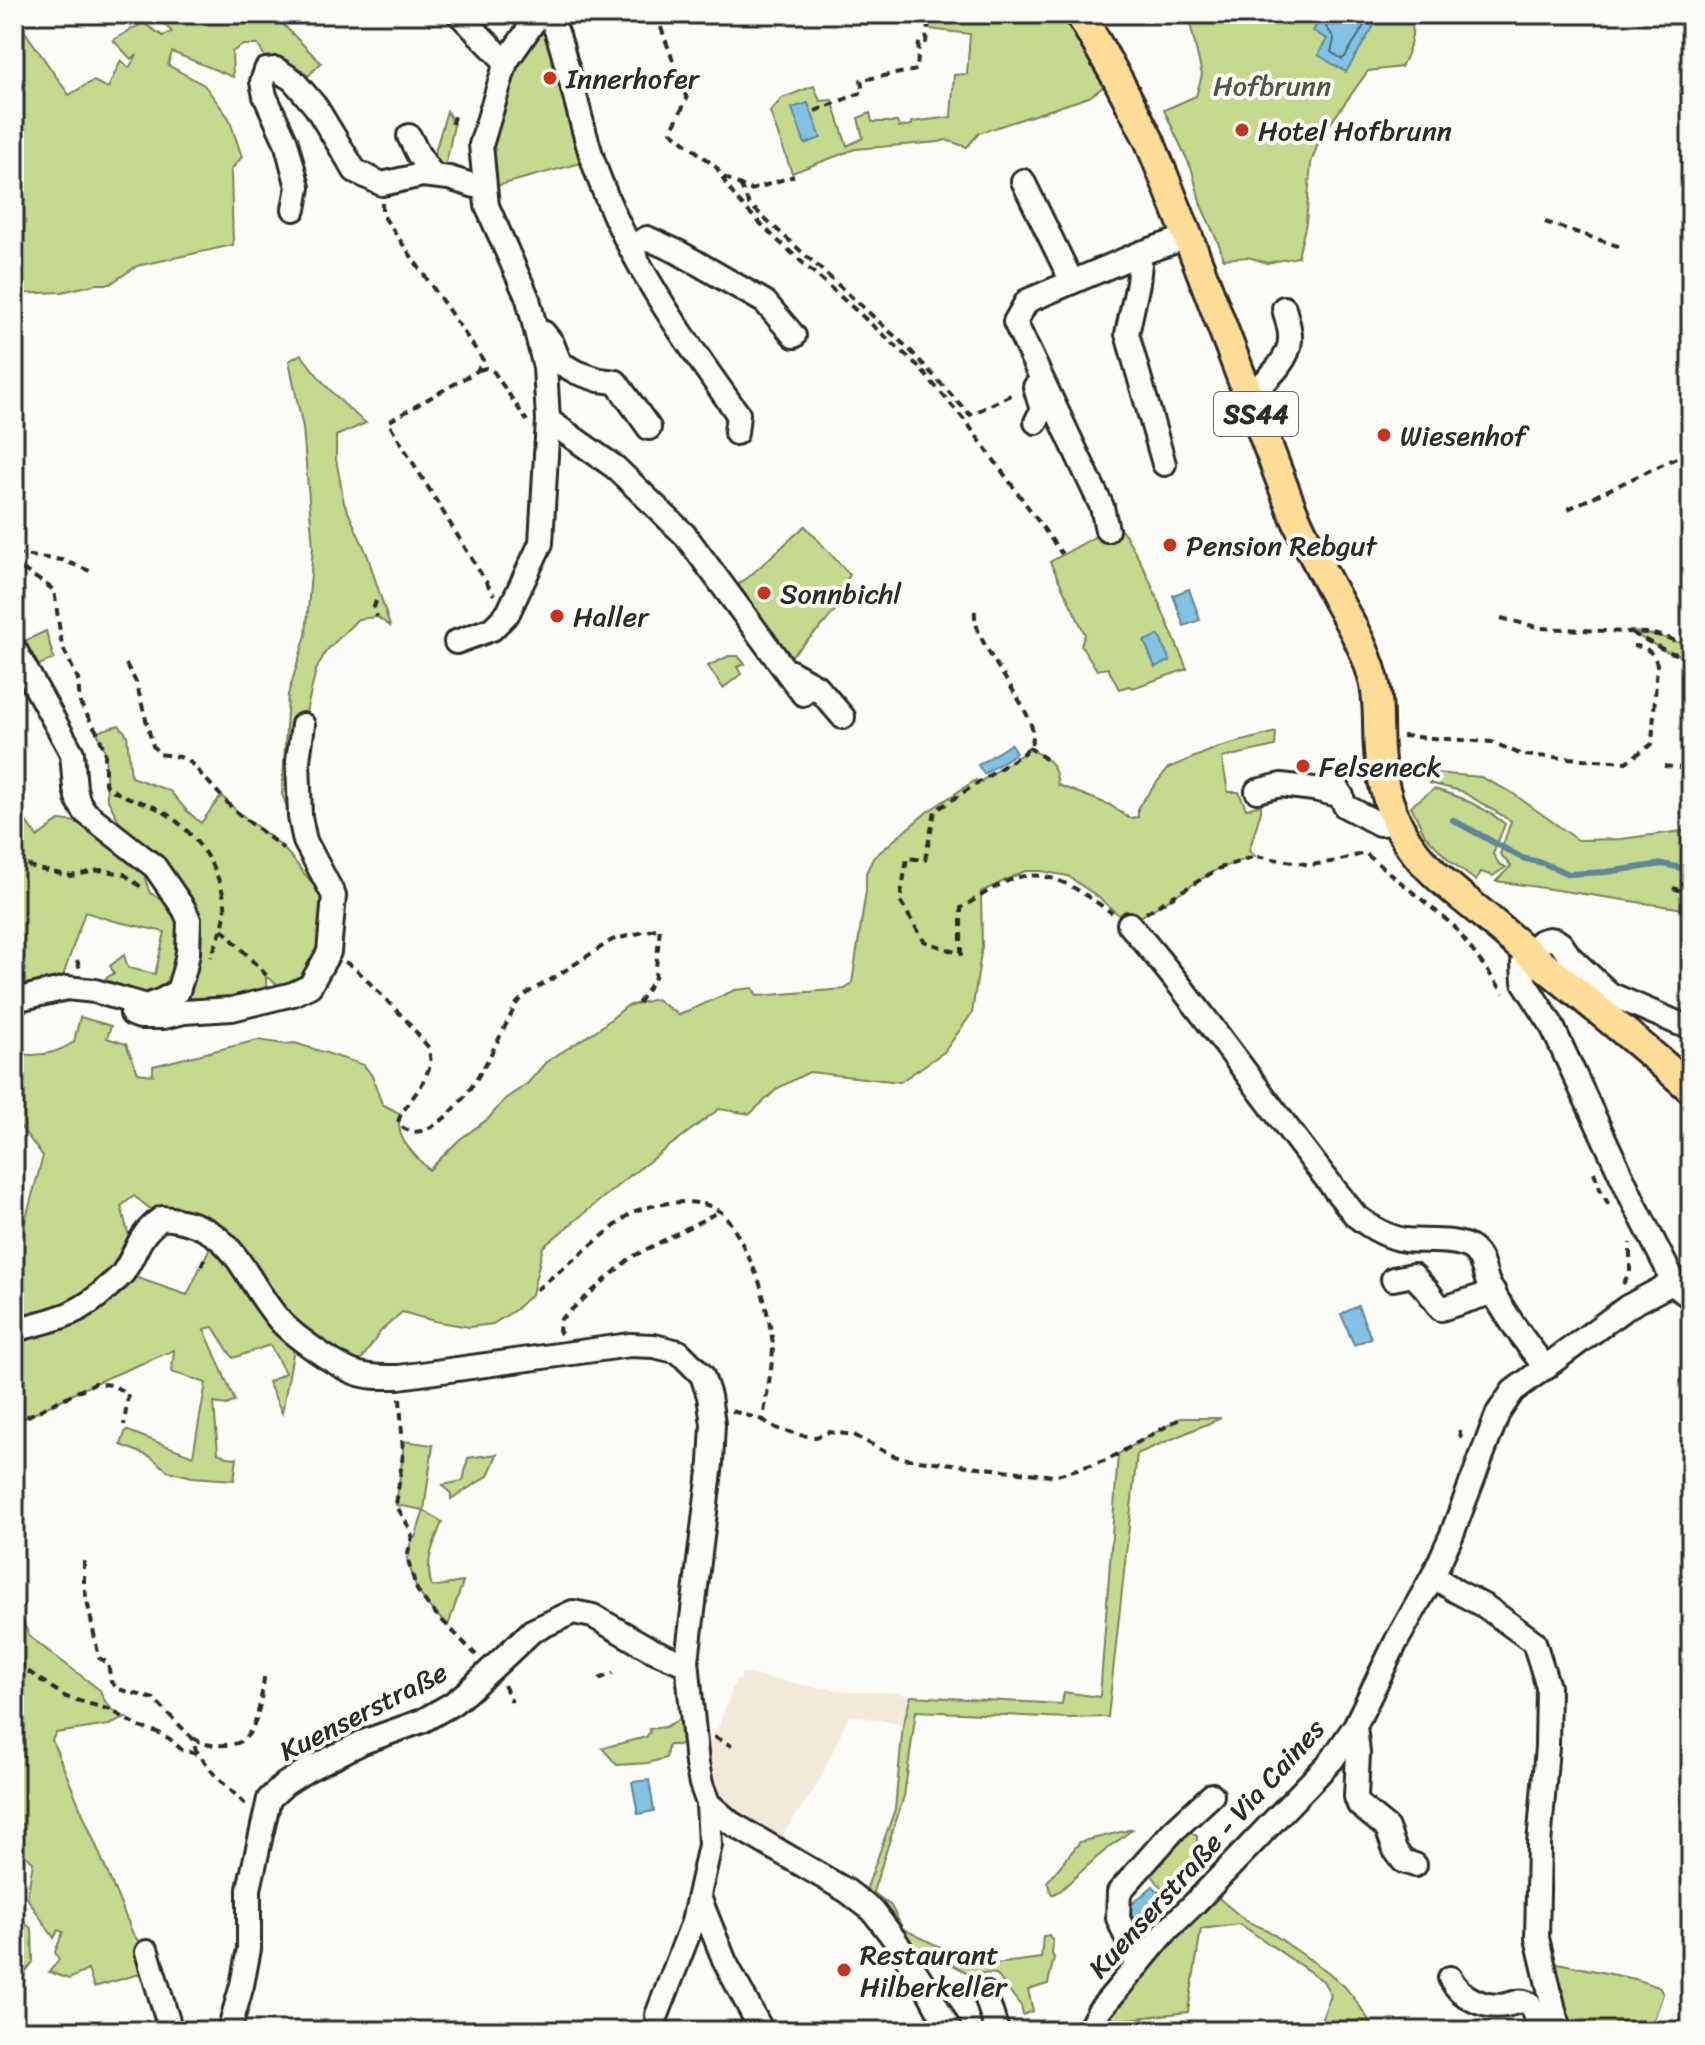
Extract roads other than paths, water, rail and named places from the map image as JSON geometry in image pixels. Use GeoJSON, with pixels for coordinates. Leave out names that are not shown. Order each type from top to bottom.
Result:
{"type":"FeatureCollection","features":[{"type":"Feature","properties":{"kind":"main road","name":"SS44"},"geometry":{"type":"LineString","coordinates":[[1080,14],[1149,140],[1302,533],[1360,641],[1374,679],[1379,753],[1387,798],[1396,823],[1427,866],[1691,1089]]}},
{"type":"Feature","properties":{"kind":"street"},"geometry":{"type":"LineString","coordinates":[[459,14],[506,62]]}},
{"type":"Feature","properties":{"kind":"street"},"geometry":{"type":"LineString","coordinates":[[456,642],[492,629],[508,613],[541,543],[548,420],[545,367],[528,299],[487,206],[481,145],[506,62],[539,14]]}},
{"type":"Feature","properties":{"kind":"street"},"geometry":{"type":"LineString","coordinates":[[549,14],[600,181],[646,280],[738,414],[736,433]]}},
{"type":"Feature","properties":{"kind":"street"},"geometry":{"type":"LineString","coordinates":[[294,209],[298,187],[286,142],[265,96],[262,82],[266,70],[276,69],[293,80],[316,107],[355,171],[382,184],[422,175],[449,178],[485,189]]}},
{"type":"Feature","properties":{"kind":"street"},"geometry":{"type":"LineString","coordinates":[[409,136],[433,176]]}},
{"type":"Feature","properties":{"kind":"street"},"geometry":{"type":"LineString","coordinates":[[1023,181],[1072,282]]}},
{"type":"Feature","properties":{"kind":"street"},"geometry":{"type":"LineString","coordinates":[[1107,530],[1102,507],[1015,322],[1027,301],[1141,253],[1188,237]]}},
{"type":"Feature","properties":{"kind":"street"},"geometry":{"type":"LineString","coordinates":[[630,247],[647,238],[678,252],[765,302],[794,336]]}},
{"type":"Feature","properties":{"kind":"street"},"geometry":{"type":"LineString","coordinates":[[1141,253],[1127,334],[1164,464]]}},
{"type":"Feature","properties":{"kind":"street"},"geometry":{"type":"LineString","coordinates":[[1249,397],[1274,371],[1289,347],[1284,308]]}},
{"type":"Feature","properties":{"kind":"street"},"geometry":{"type":"LineString","coordinates":[[1022,309],[1008,319],[1004,327],[1033,382],[1042,410],[1036,422]]}},
{"type":"Feature","properties":{"kind":"street"},"geometry":{"type":"LineString","coordinates":[[533,319],[552,343],[560,363],[599,380],[616,382],[649,428]]}},
{"type":"Feature","properties":{"kind":"street"},"geometry":{"type":"LineString","coordinates":[[548,420],[616,468],[685,535],[803,694]]}},
{"type":"Feature","properties":{"kind":"street"},"geometry":{"type":"LineString","coordinates":[[14,648],[72,753],[75,788],[85,812],[155,867],[178,898],[189,920],[185,968],[178,991],[162,1000],[146,1006],[95,991],[67,988],[14,1000]]}},
{"type":"Feature","properties":{"kind":"street"},"geometry":{"type":"LineString","coordinates":[[786,670],[816,686],[843,717]]}},
{"type":"Feature","properties":{"kind":"street"},"geometry":{"type":"LineString","coordinates":[[81,990],[100,1004],[140,1017],[232,1009],[302,990],[329,952],[334,896],[305,841],[300,817],[298,760],[303,725]]}},
{"type":"Feature","properties":{"kind":"street"},"geometry":{"type":"LineString","coordinates":[[1332,774],[1345,806],[1379,824],[1396,823]]}},
{"type":"Feature","properties":{"kind":"street"},"geometry":{"type":"LineString","coordinates":[[1257,791],[1281,785],[1342,796]]}},
{"type":"Feature","properties":{"kind":"street"},"geometry":{"type":"LineString","coordinates":[[1129,924],[1356,1216],[1383,1233],[1403,1239],[1460,1243],[1472,1249],[1482,1261],[1488,1284],[1516,1331],[1546,1368]]}},
{"type":"Feature","properties":{"kind":"street"},"geometry":{"type":"LineString","coordinates":[[1691,1040],[1652,1023],[1610,994],[1555,940],[1541,941],[1527,953],[1523,963],[1524,982],[1551,1024],[1672,1283],[1691,1298]]}},
{"type":"Feature","properties":{"kind":"street"},"geometry":{"type":"LineString","coordinates":[[1610,994],[1691,1026]]}},
{"type":"Feature","properties":{"kind":"street"},"geometry":{"type":"LineString","coordinates":[[14,1330],[66,1317],[97,1298],[122,1273],[148,1228],[162,1218],[192,1222],[226,1243],[281,1322],[335,1362],[360,1375],[399,1377],[630,1345],[654,1346],[679,1352],[702,1375],[713,1424],[712,1454],[687,1665],[697,1764],[708,1803],[710,1845],[693,1922],[657,2015]]}},
{"type":"Feature","properties":{"kind":"street"},"geometry":{"type":"LineString","coordinates":[[1393,1279],[1413,1275],[1441,1309],[1494,1292]]}},
{"type":"Feature","properties":{"kind":"street","name":"Kuenserstraße - Via Caines"},"geometry":{"type":"LineString","coordinates":[[1088,2031],[1099,2011],[1167,1930],[1332,1760],[1355,1726],[1433,1576],[1498,1413],[1513,1391],[1627,1307],[1672,1283]]}},
{"type":"Feature","properties":{"kind":"street"},"geometry":{"type":"LineString","coordinates":[[1433,1576],[1486,1607],[1534,1642],[1548,1687],[1537,1938],[1559,2029]]}},
{"type":"Feature","properties":{"kind":"street","name":"Kuenserstraße"},"geometry":{"type":"LineString","coordinates":[[229,2031],[249,1949],[249,1889],[269,1799],[285,1784],[363,1742],[422,1721],[452,1704],[532,1631],[573,1612],[593,1616],[650,1649],[687,1665]]}},
{"type":"Feature","properties":{"kind":"street"},"geometry":{"type":"LineString","coordinates":[[1355,1726],[1358,1753],[1356,1797],[1359,1805],[1387,1828],[1403,1861],[1415,1865]]}},
{"type":"Feature","properties":{"kind":"street"},"geometry":{"type":"LineString","coordinates":[[1138,1965],[1118,1918],[1119,1892],[1173,1831],[1212,1795]]}},
{"type":"Feature","properties":{"kind":"street"},"geometry":{"type":"LineString","coordinates":[[708,1803],[731,1823],[847,1891],[873,1911],[930,1994],[950,2031]]}},
{"type":"Feature","properties":{"kind":"street"},"geometry":{"type":"LineString","coordinates":[[699,1897],[725,1962],[762,2031]]}},
{"type":"Feature","properties":{"kind":"street"},"geometry":{"type":"LineString","coordinates":[[147,1952],[171,2031]]}},
{"type":"Feature","properties":{"kind":"street"},"geometry":{"type":"LineString","coordinates":[[1450,1978],[1464,1996],[1480,2003],[1503,2006],[1519,2000],[1530,2004],[1536,2018],[1559,2029]]}},
{"type":"Feature","properties":{"kind":"street"},"geometry":{"type":"LineString","coordinates":[[985,1993],[997,2031]]}},
{"type":"Feature","properties":{"kind":"water"},"geometry":{"type":"Polygon","coordinates":[[[1323,14],[1381,14],[1346,72],[1318,55],[1327,39],[1313,31],[1323,14]]]}},
{"type":"Feature","properties":{"kind":"water"},"geometry":{"type":"Polygon","coordinates":[[[808,103],[821,138],[805,144],[792,108],[808,103]]]}},
{"type":"Feature","properties":{"kind":"water"},"geometry":{"type":"Polygon","coordinates":[[[1189,589],[1200,620],[1184,626],[1173,595],[1189,589]]]}},
{"type":"Feature","properties":{"kind":"water"},"geometry":{"type":"Polygon","coordinates":[[[1159,635],[1170,661],[1155,667],[1144,641],[1159,635]]]}},
{"type":"Feature","properties":{"kind":"water"},"geometry":{"type":"Polygon","coordinates":[[[1011,744],[1016,753],[984,774],[978,765],[1011,744]]]}},
{"type":"Feature","properties":{"kind":"water"},"geometry":{"type":"Polygon","coordinates":[[[1358,1306],[1371,1338],[1354,1345],[1341,1314],[1358,1306]]]}},
{"type":"Feature","properties":{"kind":"water"},"geometry":{"type":"Polygon","coordinates":[[[649,1780],[654,1811],[638,1814],[632,1782],[649,1780]]]}},
{"type":"Feature","properties":{"kind":"water"},"geometry":{"type":"Polygon","coordinates":[[[1153,1886],[1162,1896],[1134,1919],[1126,1909],[1153,1886]]]}},
{"type":"Feature","properties":{"kind":"waterway"},"geometry":{"type":"LineString","coordinates":[[1453,820],[1522,858],[1569,874],[1663,864],[1691,870]]}},
{"type":"Feature","properties":{"kind":"place","name":"Innerhofer"},"geometry":{"type":"Point","coordinates":[550,78]}},
{"type":"Feature","properties":{"kind":"place","name":"Hotel Hofbrunn"},"geometry":{"type":"Point","coordinates":[1242,130]}},
{"type":"Feature","properties":{"kind":"place","name":"Wiesenhof"},"geometry":{"type":"Point","coordinates":[1384,435]}},
{"type":"Feature","properties":{"kind":"place","name":"Pension Rebgut"},"geometry":{"type":"Point","coordinates":[1170,545]}},
{"type":"Feature","properties":{"kind":"place","name":"Sonnbichl"},"geometry":{"type":"Point","coordinates":[764,593]}},
{"type":"Feature","properties":{"kind":"place","name":"Haller"},"geometry":{"type":"Point","coordinates":[557,616]}},
{"type":"Feature","properties":{"kind":"place","name":"Felseneck"},"geometry":{"type":"Point","coordinates":[1303,766]}},
{"type":"Feature","properties":{"kind":"place","name":"Restaurant Hilberkeller"},"geometry":{"type":"Point","coordinates":[844,1970]}},
{"type":"Feature","properties":{"kind":"park label","name":"Hofbrunn"},"geometry":{"type":"Point","coordinates":[1272,85]}}]}
